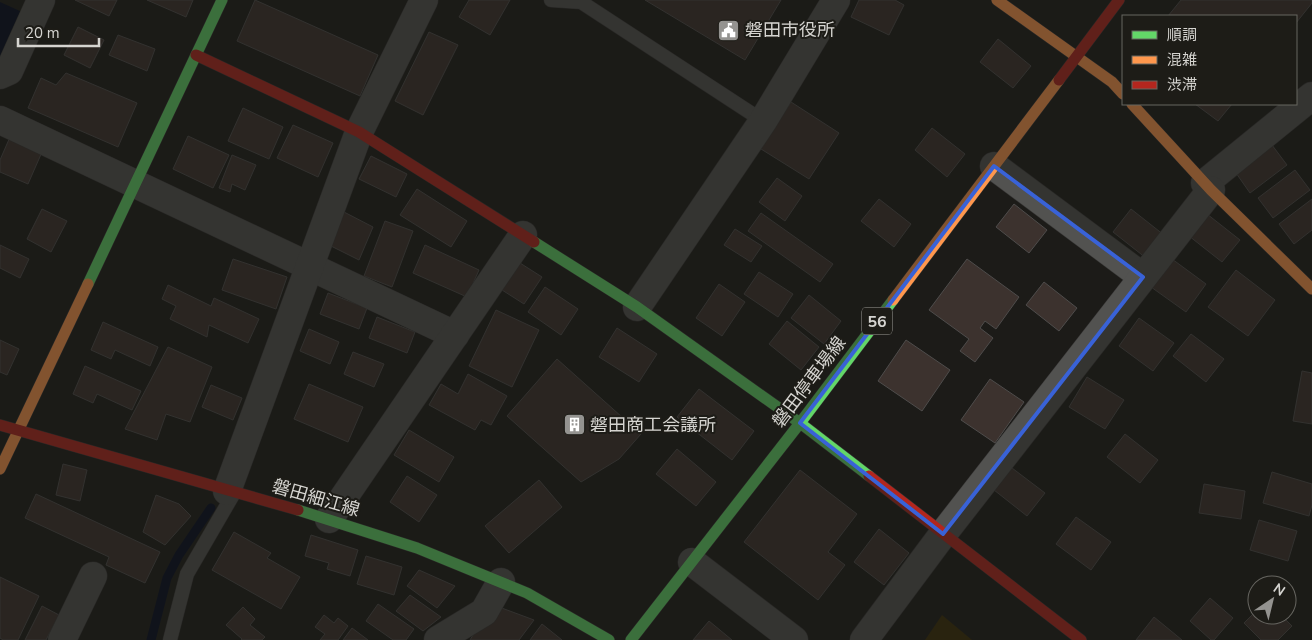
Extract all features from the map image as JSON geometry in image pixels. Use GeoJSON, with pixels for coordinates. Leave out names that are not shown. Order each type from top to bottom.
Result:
{"type":"FeatureCollection","features":[{"type":"Feature","properties":{"kind":"street"},"geometry":{"type":"LineString","coordinates":[[0,75],[9,71],[41,0]]}},
{"type":"Feature","properties":{"kind":"street"},"geometry":{"type":"LineString","coordinates":[[0,469],[222,0]]}},
{"type":"Feature","properties":{"kind":"street"},"geometry":{"type":"LineString","coordinates":[[230,492],[359,132],[424,0]]}},
{"type":"Feature","properties":{"kind":"street"},"geometry":{"type":"LineString","coordinates":[[637,307],[764,121],[836,0]]}},
{"type":"Feature","properties":{"kind":"street"},"geometry":{"type":"LineString","coordinates":[[997,0],[1112,82],[1122,93]]}},
{"type":"Feature","properties":{"kind":"street","name":"磐田停車場線"},"geometry":{"type":"LineString","coordinates":[[631,640],[800,423],[1119,0]]}},
{"type":"Feature","properties":{"kind":"street"},"geometry":{"type":"LineString","coordinates":[[196,55],[359,132],[637,307],[800,423],[1081,640]]}},
{"type":"Feature","properties":{"kind":"street"},"geometry":{"type":"LineString","coordinates":[[864,640],[943,534],[1143,277],[1208,186],[1312,96]]}},
{"type":"Feature","properties":{"kind":"street"},"geometry":{"type":"LineString","coordinates":[[1133,105],[1208,186],[1312,288]]}},
{"type":"Feature","properties":{"kind":"street"},"geometry":{"type":"LineString","coordinates":[[0,120],[455,335]]}},
{"type":"Feature","properties":{"kind":"street"},"geometry":{"type":"LineString","coordinates":[[994,166],[1143,277]]}},
{"type":"Feature","properties":{"kind":"street"},"geometry":{"type":"LineString","coordinates":[[329,519],[523,235]]}},
{"type":"Feature","properties":{"kind":"street","name":"磐田細江線"},"geometry":{"type":"LineString","coordinates":[[0,425],[329,519],[417,548],[527,593],[609,640]]}},
{"type":"Feature","properties":{"kind":"street"},"geometry":{"type":"LineString","coordinates":[[692,562],[794,640]]}},
{"type":"Feature","properties":{"kind":"street"},"geometry":{"type":"LineString","coordinates":[[62,640],[93,576]]}},
{"type":"Feature","properties":{"kind":"street"},"geometry":{"type":"LineString","coordinates":[[438,640],[484,612],[501,582]]}},
{"type":"Feature","properties":{"kind":"lane"},"geometry":{"type":"LineString","coordinates":[[551,0],[581,2],[764,121]]}},
{"type":"Feature","properties":{"kind":"lane"},"geometry":{"type":"LineString","coordinates":[[170,640],[187,574],[230,492]]}},
{"type":"Feature","properties":{"kind":"highlighted area"},"geometry":{"type":"Polygon","coordinates":[[[994,166],[1143,277],[943,534],[800,423],[994,166]]]}},
{"type":"Feature","properties":{"kind":"shaded area"},"geometry":{"type":"Polygon","coordinates":[[[942,615],[972,640],[925,640],[942,615]]]}},
{"type":"Feature","properties":{"kind":"water"},"geometry":{"type":"Polygon","coordinates":[[[0,2],[33,17],[0,70],[0,2]]]}},
{"type":"Feature","properties":{"kind":"building"},"geometry":{"type":"Polygon","coordinates":[[[75,0],[117,0],[109,16],[75,0]]]}},
{"type":"Feature","properties":{"kind":"building"},"geometry":{"type":"Polygon","coordinates":[[[147,0],[193,0],[186,17],[147,0]]]}},
{"type":"Feature","properties":{"kind":"building"},"geometry":{"type":"Polygon","coordinates":[[[255,0],[378,55],[360,96],[237,41],[255,0]]]}},
{"type":"Feature","properties":{"kind":"building"},"geometry":{"type":"Polygon","coordinates":[[[469,0],[510,0],[490,35],[459,17],[469,0]]]}},
{"type":"Feature","properties":{"kind":"building","name":"磐田市役所"},"geometry":{"type":"Polygon","coordinates":[[[645,0],[781,0],[745,60],[645,0]]]}},
{"type":"Feature","properties":{"kind":"building"},"geometry":{"type":"Polygon","coordinates":[[[859,0],[895,0],[904,5],[889,35],[851,17],[859,0]]]}},
{"type":"Feature","properties":{"kind":"building"},"geometry":{"type":"Polygon","coordinates":[[[1181,0],[1312,0],[1312,3],[1297,22],[1297,15],[1169,15],[1181,0]]]}},
{"type":"Feature","properties":{"kind":"building"},"geometry":{"type":"Polygon","coordinates":[[[78,27],[104,40],[90,68],[64,55],[78,27]]]}},
{"type":"Feature","properties":{"kind":"building"},"geometry":{"type":"Polygon","coordinates":[[[429,32],[458,45],[423,115],[395,101],[429,32]]]}},
{"type":"Feature","properties":{"kind":"building"},"geometry":{"type":"Polygon","coordinates":[[[118,35],[155,49],[147,71],[109,55],[118,35]]]}},
{"type":"Feature","properties":{"kind":"building"},"geometry":{"type":"Polygon","coordinates":[[[998,39],[1031,66],[1013,88],[980,62],[998,39]]]}},
{"type":"Feature","properties":{"kind":"building"},"geometry":{"type":"Polygon","coordinates":[[[66,73],[137,103],[118,147],[28,108],[41,78],[56,85],[66,73]]]}},
{"type":"Feature","properties":{"kind":"building"},"geometry":{"type":"Polygon","coordinates":[[[791,102],[839,133],[809,179],[761,149],[791,102]]]}},
{"type":"Feature","properties":{"kind":"building"},"geometry":{"type":"Polygon","coordinates":[[[1196,105],[1231,105],[1218,121],[1196,105]]]}},
{"type":"Feature","properties":{"kind":"building"},"geometry":{"type":"Polygon","coordinates":[[[243,108],[283,127],[269,159],[228,141],[243,108]]]}},
{"type":"Feature","properties":{"kind":"building"},"geometry":{"type":"Polygon","coordinates":[[[293,125],[333,143],[318,177],[277,158],[293,125]]]}},
{"type":"Feature","properties":{"kind":"building"},"geometry":{"type":"Polygon","coordinates":[[[932,128],[965,154],[947,177],[915,150],[932,128]]]}},
{"type":"Feature","properties":{"kind":"building"},"geometry":{"type":"Polygon","coordinates":[[[188,136],[229,155],[213,188],[173,169],[188,136]]]}},
{"type":"Feature","properties":{"kind":"building"},"geometry":{"type":"Polygon","coordinates":[[[10,137],[42,152],[28,184],[0,172],[0,160],[10,137]]]}},
{"type":"Feature","properties":{"kind":"building"},"geometry":{"type":"Polygon","coordinates":[[[1272,145],[1287,165],[1250,193],[1236,173],[1272,145]]]}},
{"type":"Feature","properties":{"kind":"building"},"geometry":{"type":"Polygon","coordinates":[[[232,155],[256,165],[245,190],[232,184],[230,192],[219,188],[232,155]]]}},
{"type":"Feature","properties":{"kind":"building"},"geometry":{"type":"Polygon","coordinates":[[[371,156],[407,174],[396,197],[359,179],[371,156]]]}},
{"type":"Feature","properties":{"kind":"building"},"geometry":{"type":"Polygon","coordinates":[[[1295,170],[1310,190],[1273,218],[1258,198],[1295,170]]]}},
{"type":"Feature","properties":{"kind":"building"},"geometry":{"type":"Polygon","coordinates":[[[777,178],[802,196],[785,221],[759,202],[777,178]]]}},
{"type":"Feature","properties":{"kind":"building"},"geometry":{"type":"Polygon","coordinates":[[[417,189],[467,221],[451,247],[400,215],[417,189]]]}},
{"type":"Feature","properties":{"kind":"building"},"geometry":{"type":"Polygon","coordinates":[[[879,199],[911,224],[894,247],[861,221],[879,199]]]}},
{"type":"Feature","properties":{"kind":"building"},"geometry":{"type":"Polygon","coordinates":[[[1312,199],[1312,230],[1294,244],[1279,224],[1312,199]]]}},
{"type":"Feature","properties":{"kind":"building"},"geometry":{"type":"Polygon","coordinates":[[[1014,204],[1047,230],[1029,253],[996,227],[1014,204]]]}},
{"type":"Feature","properties":{"kind":"building"},"geometry":{"type":"Polygon","coordinates":[[[42,209],[67,221],[51,252],[27,239],[42,209]]]}},
{"type":"Feature","properties":{"kind":"building"},"geometry":{"type":"Polygon","coordinates":[[[1131,209],[1164,235],[1146,258],[1113,232],[1131,209]]]}},
{"type":"Feature","properties":{"kind":"building"},"geometry":{"type":"Polygon","coordinates":[[[344,212],[373,227],[359,260],[329,245],[344,212]]]}},
{"type":"Feature","properties":{"kind":"building"},"geometry":{"type":"Polygon","coordinates":[[[761,213],[833,264],[820,282],[748,231],[761,213]]]}},
{"type":"Feature","properties":{"kind":"building"},"geometry":{"type":"Polygon","coordinates":[[[1207,214],[1240,240],[1222,262],[1189,236],[1207,214]]]}},
{"type":"Feature","properties":{"kind":"building"},"geometry":{"type":"Polygon","coordinates":[[[385,221],[413,231],[392,287],[364,276],[385,221]]]}},
{"type":"Feature","properties":{"kind":"building"},"geometry":{"type":"Polygon","coordinates":[[[735,229],[762,246],[751,262],[724,245],[735,229]]]}},
{"type":"Feature","properties":{"kind":"building"},"geometry":{"type":"Polygon","coordinates":[[[0,245],[29,259],[20,278],[0,268],[0,245]]]}},
{"type":"Feature","properties":{"kind":"building"},"geometry":{"type":"Polygon","coordinates":[[[425,245],[479,270],[467,297],[413,273],[425,245]]]}},
{"type":"Feature","properties":{"kind":"building"},"geometry":{"type":"Polygon","coordinates":[[[233,259],[287,277],[276,309],[222,290],[233,259]]]}},
{"type":"Feature","properties":{"kind":"building"},"geometry":{"type":"Polygon","coordinates":[[[967,259],[1019,297],[996,329],[985,321],[980,328],[993,338],[975,362],[960,351],[969,339],[929,310],[967,259]]]}},
{"type":"Feature","properties":{"kind":"building"},"geometry":{"type":"Polygon","coordinates":[[[1172,259],[1206,284],[1186,312],[1151,287],[1172,259]]]}},
{"type":"Feature","properties":{"kind":"building"},"geometry":{"type":"Polygon","coordinates":[[[520,263],[542,277],[524,304],[502,290],[520,263]]]}},
{"type":"Feature","properties":{"kind":"building"},"geometry":{"type":"Polygon","coordinates":[[[1236,270],[1275,300],[1248,336],[1208,307],[1236,270]]]}},
{"type":"Feature","properties":{"kind":"building"},"geometry":{"type":"Polygon","coordinates":[[[759,272],[793,294],[778,317],[744,294],[759,272]]]}},
{"type":"Feature","properties":{"kind":"building"},"geometry":{"type":"Polygon","coordinates":[[[1044,282],[1077,308],[1059,331],[1026,305],[1044,282]]]}},
{"type":"Feature","properties":{"kind":"building"},"geometry":{"type":"Polygon","coordinates":[[[719,284],[745,302],[722,336],[696,318],[719,284]]]}},
{"type":"Feature","properties":{"kind":"building"},"geometry":{"type":"Polygon","coordinates":[[[168,285],[211,306],[214,298],[259,319],[248,343],[209,325],[207,337],[170,319],[176,306],[162,299],[168,285]]]}},
{"type":"Feature","properties":{"kind":"building"},"geometry":{"type":"Polygon","coordinates":[[[545,287],[578,309],[561,335],[528,312],[545,287]]]}},
{"type":"Feature","properties":{"kind":"building"},"geometry":{"type":"Polygon","coordinates":[[[328,293],[367,308],[359,329],[320,314],[328,293]]]}},
{"type":"Feature","properties":{"kind":"building"},"geometry":{"type":"Polygon","coordinates":[[[809,295],[841,321],[824,344],[791,318],[809,295]]]}},
{"type":"Feature","properties":{"kind":"building"},"geometry":{"type":"Polygon","coordinates":[[[496,310],[539,330],[512,387],[469,366],[496,310]]]}},
{"type":"Feature","properties":{"kind":"building"},"geometry":{"type":"Polygon","coordinates":[[[377,317],[415,332],[407,353],[369,338],[377,317]]]}},
{"type":"Feature","properties":{"kind":"building"},"geometry":{"type":"Polygon","coordinates":[[[1139,318],[1174,343],[1153,371],[1119,346],[1139,318]]]}},
{"type":"Feature","properties":{"kind":"building"},"geometry":{"type":"Polygon","coordinates":[[[787,321],[819,347],[801,370],[769,344],[787,321]]]}},
{"type":"Feature","properties":{"kind":"building"},"geometry":{"type":"Polygon","coordinates":[[[103,322],[158,347],[150,366],[115,350],[111,359],[91,350],[103,322]]]}},
{"type":"Feature","properties":{"kind":"building"},"geometry":{"type":"Polygon","coordinates":[[[617,328],[657,354],[639,382],[599,357],[617,328]]]}},
{"type":"Feature","properties":{"kind":"building"},"geometry":{"type":"Polygon","coordinates":[[[309,329],[339,342],[330,364],[300,351],[309,329]]]}},
{"type":"Feature","properties":{"kind":"building"},"geometry":{"type":"Polygon","coordinates":[[[1191,334],[1224,359],[1206,382],[1173,356],[1191,334]]]}},
{"type":"Feature","properties":{"kind":"building"},"geometry":{"type":"Polygon","coordinates":[[[0,340],[19,349],[7,375],[0,372],[0,340]]]}},
{"type":"Feature","properties":{"kind":"building"},"geometry":{"type":"Polygon","coordinates":[[[906,340],[950,370],[922,411],[878,381],[906,340]]]}},
{"type":"Feature","properties":{"kind":"building"},"geometry":{"type":"Polygon","coordinates":[[[168,347],[212,367],[190,422],[166,414],[157,440],[125,429],[168,347]]]}},
{"type":"Feature","properties":{"kind":"building"},"geometry":{"type":"Polygon","coordinates":[[[353,352],[384,364],[374,387],[344,374],[353,352]]]}},
{"type":"Feature","properties":{"kind":"building","name":"磐田商工会議所"},"geometry":{"type":"Polygon","coordinates":[[[557,359],[641,434],[619,459],[581,482],[507,416],[557,359]]]}},
{"type":"Feature","properties":{"kind":"building"},"geometry":{"type":"Polygon","coordinates":[[[85,366],[141,391],[132,410],[97,394],[93,403],[73,394],[85,366]]]}},
{"type":"Feature","properties":{"kind":"building"},"geometry":{"type":"Polygon","coordinates":[[[1302,371],[1312,373],[1312,424],[1293,421],[1302,371]]]}},
{"type":"Feature","properties":{"kind":"building"},"geometry":{"type":"Polygon","coordinates":[[[468,374],[507,396],[491,425],[481,420],[475,430],[429,405],[441,384],[458,394],[468,374]]]}},
{"type":"Feature","properties":{"kind":"building"},"geometry":{"type":"Polygon","coordinates":[[[1087,377],[1124,400],[1105,429],[1069,407],[1087,377]]]}},
{"type":"Feature","properties":{"kind":"building"},"geometry":{"type":"Polygon","coordinates":[[[990,379],[1024,402],[995,443],[961,420],[990,379]]]}},
{"type":"Feature","properties":{"kind":"building"},"geometry":{"type":"Polygon","coordinates":[[[309,384],[363,407],[348,442],[294,419],[309,384]]]}},
{"type":"Feature","properties":{"kind":"building"},"geometry":{"type":"Polygon","coordinates":[[[211,385],[242,398],[233,420],[202,407],[211,385]]]}},
{"type":"Feature","properties":{"kind":"building"},"geometry":{"type":"Polygon","coordinates":[[[699,389],[754,431],[732,460],[677,417],[699,389]]]}},
{"type":"Feature","properties":{"kind":"building"},"geometry":{"type":"Polygon","coordinates":[[[409,430],[454,457],[439,482],[394,455],[409,430]]]}},
{"type":"Feature","properties":{"kind":"building"},"geometry":{"type":"Polygon","coordinates":[[[1125,434],[1158,460],[1140,483],[1107,457],[1125,434]]]}},
{"type":"Feature","properties":{"kind":"building"},"geometry":{"type":"Polygon","coordinates":[[[677,449],[716,482],[696,506],[656,474],[677,449]]]}},
{"type":"Feature","properties":{"kind":"building"},"geometry":{"type":"Polygon","coordinates":[[[63,464],[87,470],[80,501],[56,495],[63,464]]]}},
{"type":"Feature","properties":{"kind":"building"},"geometry":{"type":"Polygon","coordinates":[[[1012,468],[1045,493],[1027,516],[994,490],[1012,468]]]}},
{"type":"Feature","properties":{"kind":"building"},"geometry":{"type":"Polygon","coordinates":[[[800,470],[857,514],[828,552],[845,565],[818,600],[744,542],[800,470]]]}},
{"type":"Feature","properties":{"kind":"building"},"geometry":{"type":"Polygon","coordinates":[[[1272,472],[1312,484],[1312,505],[1309,516],[1263,503],[1272,472]]]}},
{"type":"Feature","properties":{"kind":"building"},"geometry":{"type":"Polygon","coordinates":[[[407,476],[437,495],[419,522],[390,502],[407,476]]]}},
{"type":"Feature","properties":{"kind":"building"},"geometry":{"type":"Polygon","coordinates":[[[539,480],[562,507],[509,553],[485,526],[539,480]]]}},
{"type":"Feature","properties":{"kind":"building"},"geometry":{"type":"Polygon","coordinates":[[[1204,484],[1245,491],[1241,519],[1199,513],[1204,484]]]}},
{"type":"Feature","properties":{"kind":"building"},"geometry":{"type":"Polygon","coordinates":[[[36,494],[160,552],[145,583],[106,565],[109,557],[25,518],[36,494]]]}},
{"type":"Feature","properties":{"kind":"building"},"geometry":{"type":"Polygon","coordinates":[[[156,495],[179,504],[191,516],[165,545],[143,532],[156,495]]]}},
{"type":"Feature","properties":{"kind":"building"},"geometry":{"type":"Polygon","coordinates":[[[1076,517],[1111,542],[1091,570],[1056,544],[1076,517]]]}},
{"type":"Feature","properties":{"kind":"building"},"geometry":{"type":"Polygon","coordinates":[[[1259,520],[1297,531],[1288,561],[1250,550],[1259,520]]]}},
{"type":"Feature","properties":{"kind":"building"},"geometry":{"type":"Polygon","coordinates":[[[879,529],[909,553],[884,585],[854,562],[879,529]]]}},
{"type":"Feature","properties":{"kind":"building"},"geometry":{"type":"Polygon","coordinates":[[[234,532],[271,553],[267,558],[300,577],[281,609],[212,570],[234,532]]]}},
{"type":"Feature","properties":{"kind":"building"},"geometry":{"type":"Polygon","coordinates":[[[311,535],[358,550],[350,576],[327,569],[329,563],[305,556],[311,535]]]}},
{"type":"Feature","properties":{"kind":"building"},"geometry":{"type":"Polygon","coordinates":[[[366,556],[402,567],[394,595],[357,584],[366,556]]]}},
{"type":"Feature","properties":{"kind":"building"},"geometry":{"type":"Polygon","coordinates":[[[419,570],[455,586],[437,608],[407,586],[419,570]]]}},
{"type":"Feature","properties":{"kind":"building"},"geometry":{"type":"Polygon","coordinates":[[[0,577],[39,596],[18,640],[3,640],[0,638],[0,577]]]}},
{"type":"Feature","properties":{"kind":"building"},"geometry":{"type":"Polygon","coordinates":[[[410,595],[441,617],[423,631],[396,611],[410,595]]]}},
{"type":"Feature","properties":{"kind":"building"},"geometry":{"type":"Polygon","coordinates":[[[1210,598],[1233,618],[1214,640],[1211,640],[1190,621],[1210,598]]]}},
{"type":"Feature","properties":{"kind":"building"},"geometry":{"type":"Polygon","coordinates":[[[378,604],[414,629],[406,640],[393,640],[366,621],[378,604]]]}},
{"type":"Feature","properties":{"kind":"building"},"geometry":{"type":"Polygon","coordinates":[[[42,606],[59,615],[46,640],[25,640],[42,606]]]}},
{"type":"Feature","properties":{"kind":"building"},"geometry":{"type":"Polygon","coordinates":[[[243,607],[255,619],[250,625],[265,637],[262,640],[241,640],[226,625],[243,607]]]}},
{"type":"Feature","properties":{"kind":"building"},"geometry":{"type":"Polygon","coordinates":[[[499,607],[534,620],[519,640],[470,640],[479,625],[499,607]]]}},
{"type":"Feature","properties":{"kind":"building"},"geometry":{"type":"Polygon","coordinates":[[[324,615],[334,623],[338,618],[348,626],[338,640],[320,640],[325,634],[315,627],[324,615]]]}},
{"type":"Feature","properties":{"kind":"building"},"geometry":{"type":"Polygon","coordinates":[[[1154,617],[1182,640],[1136,640],[1154,617]]]}},
{"type":"Feature","properties":{"kind":"building"},"geometry":{"type":"Polygon","coordinates":[[[1247,620],[1247,625],[1292,626],[1278,640],[1261,640],[1244,623],[1247,620]]]}},
{"type":"Feature","properties":{"kind":"building"},"geometry":{"type":"Polygon","coordinates":[[[709,621],[732,640],[693,640],[709,621]]]}},
{"type":"Feature","properties":{"kind":"building"},"geometry":{"type":"Polygon","coordinates":[[[542,624],[562,640],[530,640],[542,624]]]}},
{"type":"Feature","properties":{"kind":"building"},"geometry":{"type":"Polygon","coordinates":[[[352,628],[368,640],[343,640],[352,628]]]}},
{"type":"Feature","properties":{"kind":"waterway"},"geometry":{"type":"LineString","coordinates":[[151,640],[167,578],[179,555],[211,508]]}},
{"type":"Feature","properties":{"kind":"traffic: fast"},"geometry":{"type":"LineString","coordinates":[[88,284],[222,0]]}},
{"type":"Feature","properties":{"kind":"traffic: fast"},"geometry":{"type":"LineString","coordinates":[[534,242],[637,307],[800,423],[869,476]]}},
{"type":"Feature","properties":{"kind":"traffic: fast"},"geometry":{"type":"LineString","coordinates":[[631,640],[893,300]]}},
{"type":"Feature","properties":{"kind":"traffic: fast"},"geometry":{"type":"LineString","coordinates":[[298,510],[417,548],[527,593],[609,640]]}},
{"type":"Feature","properties":{"kind":"traffic: slow"},"geometry":{"type":"LineString","coordinates":[[997,0],[1112,82],[1122,93]]}},
{"type":"Feature","properties":{"kind":"traffic: slow"},"geometry":{"type":"LineString","coordinates":[[893,300],[1059,80]]}},
{"type":"Feature","properties":{"kind":"traffic: slow"},"geometry":{"type":"LineString","coordinates":[[1133,105],[1211,190],[1312,289]]}},
{"type":"Feature","properties":{"kind":"traffic: slow"},"geometry":{"type":"LineString","coordinates":[[0,469],[88,284]]}},
{"type":"Feature","properties":{"kind":"traffic: jam"},"geometry":{"type":"LineString","coordinates":[[1059,80],[1119,0]]}},
{"type":"Feature","properties":{"kind":"traffic: jam"},"geometry":{"type":"LineString","coordinates":[[196,55],[359,132],[534,242]]}},
{"type":"Feature","properties":{"kind":"traffic: jam"},"geometry":{"type":"LineString","coordinates":[[0,425],[298,510]]}},
{"type":"Feature","properties":{"kind":"traffic: jam"},"geometry":{"type":"LineString","coordinates":[[869,476],[1081,640]]}},
{"type":"Feature","properties":{"kind":"place","name":"磐田市役所"},"geometry":{"type":"Point","coordinates":[729,30]}},
{"type":"Feature","properties":{"kind":"place","name":"磐田商工会議所"},"geometry":{"type":"Point","coordinates":[574,425]}}]}
